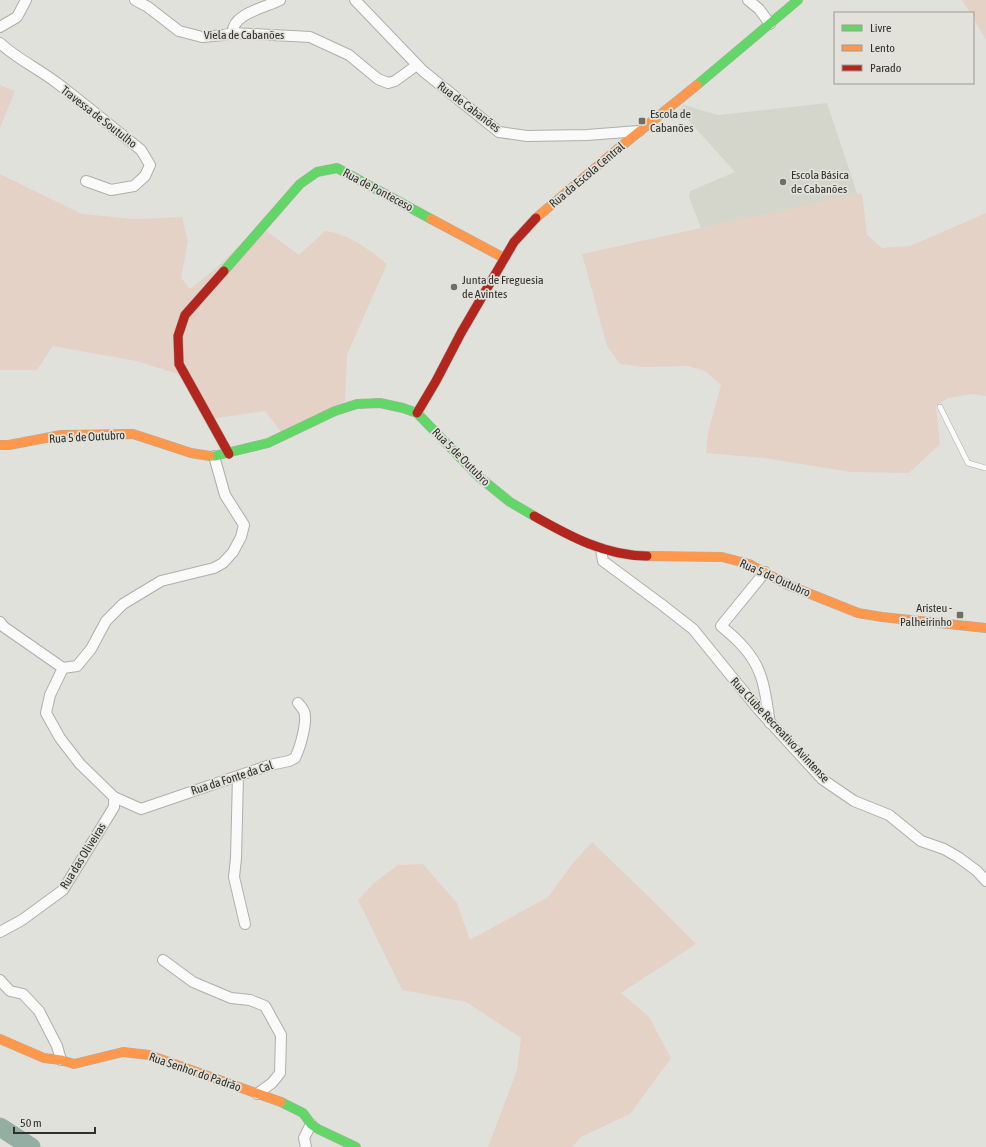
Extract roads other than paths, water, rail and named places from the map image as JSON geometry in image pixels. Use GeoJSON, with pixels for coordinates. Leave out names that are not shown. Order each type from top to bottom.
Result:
{"type":"FeatureCollection","features":[{"type":"Feature","properties":{"kind":"street"},"geometry":{"type":"LineString","coordinates":[[0,28],[17,16],[26,0]]}},
{"type":"Feature","properties":{"kind":"street","name":"Viela de Cabanões"},"geometry":{"type":"LineString","coordinates":[[135,0],[148,7],[179,31],[202,37],[233,33],[310,37],[348,55],[378,79],[388,83],[395,81],[416,64]]}},
{"type":"Feature","properties":{"kind":"street"},"geometry":{"type":"LineString","coordinates":[[233,33],[236,22],[244,16],[280,0]]}},
{"type":"Feature","properties":{"kind":"street","name":"Rua de Cabanões"},"geometry":{"type":"LineString","coordinates":[[355,0],[416,64],[453,96],[499,132],[527,136],[587,135],[640,131]]}},
{"type":"Feature","properties":{"kind":"street"},"geometry":{"type":"LineString","coordinates":[[748,0],[760,9],[770,24]]}},
{"type":"Feature","properties":{"kind":"street","name":"Rua da Escola Central"},"geometry":{"type":"LineString","coordinates":[[416,413],[504,258],[514,242],[537,217],[614,152],[675,104],[798,0]]}},
{"type":"Feature","properties":{"kind":"street","name":"Travessa de Soutulho"},"geometry":{"type":"LineString","coordinates":[[0,43],[12,54],[36,68],[57,83],[141,150],[150,165],[145,176],[134,186],[111,190],[86,181]]}},
{"type":"Feature","properties":{"kind":"street","name":"Rua de Ponteceso"},"geometry":{"type":"LineString","coordinates":[[229,454],[179,364],[178,336],[185,315],[300,184],[317,172],[337,168],[504,258]]}},
{"type":"Feature","properties":{"kind":"street"},"geometry":{"type":"LineString","coordinates":[[404,408],[428,394]]}},
{"type":"Feature","properties":{"kind":"street","name":"Rua 5 de Outubro"},"geometry":{"type":"LineString","coordinates":[[0,445],[8,445],[60,435],[132,434],[191,453],[214,456],[256,447],[275,440],[335,411],[357,404],[380,402],[404,408],[416,413],[424,419],[479,477],[510,502],[548,524],[601,549],[630,556],[722,557],[749,564],[788,585],[858,613],[986,628]]}},
{"type":"Feature","properties":{"kind":"street"},"geometry":{"type":"LineString","coordinates":[[0,622],[4,627],[63,668],[77,666],[91,649],[106,621],[123,604],[161,581],[214,568],[223,563],[233,552],[242,537],[244,525],[225,494],[214,456]]}},
{"type":"Feature","properties":{"kind":"street","name":"Rua Clube Recreativo Avintense"},"geometry":{"type":"LineString","coordinates":[[601,549],[603,562],[693,629],[770,723],[822,779],[854,801],[889,815],[921,841],[944,849],[982,871],[986,880]]}},
{"type":"Feature","properties":{"kind":"street"},"geometry":{"type":"LineString","coordinates":[[765,572],[721,626],[750,654],[760,674],[770,723]]}},
{"type":"Feature","properties":{"kind":"street"},"geometry":{"type":"LineString","coordinates":[[63,668],[50,695],[46,713],[60,738],[80,764],[114,797]]}},
{"type":"Feature","properties":{"kind":"street","name":"Rua da Fonte da Cal"},"geometry":{"type":"LineString","coordinates":[[114,797],[142,809],[270,765],[289,761],[295,758],[301,744],[304,721],[304,712],[298,703]]}},
{"type":"Feature","properties":{"kind":"street"},"geometry":{"type":"LineString","coordinates":[[238,776],[236,858],[234,876],[244,924]]}},
{"type":"Feature","properties":{"kind":"street","name":"Rua das Oliveiras"},"geometry":{"type":"LineString","coordinates":[[0,932],[22,920],[63,890],[114,807],[114,797]]}},
{"type":"Feature","properties":{"kind":"street"},"geometry":{"type":"LineString","coordinates":[[163,960],[193,982],[231,998],[250,1000],[265,1006],[281,1035],[280,1072],[272,1083],[257,1094]]}},
{"type":"Feature","properties":{"kind":"street"},"geometry":{"type":"LineString","coordinates":[[0,980],[10,991],[23,994],[39,1011],[57,1046],[61,1060]]}},
{"type":"Feature","properties":{"kind":"street","name":"Rua Senhor do Padrão"},"geometry":{"type":"LineString","coordinates":[[0,1040],[44,1058],[61,1060],[74,1064],[123,1052],[149,1055],[278,1101],[303,1113],[311,1124],[356,1147]]}},
{"type":"Feature","properties":{"kind":"street"},"geometry":{"type":"LineString","coordinates":[[306,1147],[304,1138],[311,1124]]}},
{"type":"Feature","properties":{"kind":"lane"},"geometry":{"type":"LineString","coordinates":[[940,407],[968,463],[986,468]]}},
{"type":"Feature","properties":{"kind":"waterway"},"geometry":{"type":"LineString","coordinates":[[0,1127],[31,1147]]}},
{"type":"Feature","properties":{"kind":"place","name":"Escola de Cabanões"},"geometry":{"type":"Point","coordinates":[642,121]}},
{"type":"Feature","properties":{"kind":"place","name":"Escola Básica de Cabanões"},"geometry":{"type":"Point","coordinates":[783,182]}},
{"type":"Feature","properties":{"kind":"place","name":"Junta de Freguesia de Avintes"},"geometry":{"type":"Point","coordinates":[454,287]}},
{"type":"Feature","properties":{"kind":"place","name":"Aristeu - Palheirinho"},"geometry":{"type":"Point","coordinates":[960,615]}}]}
